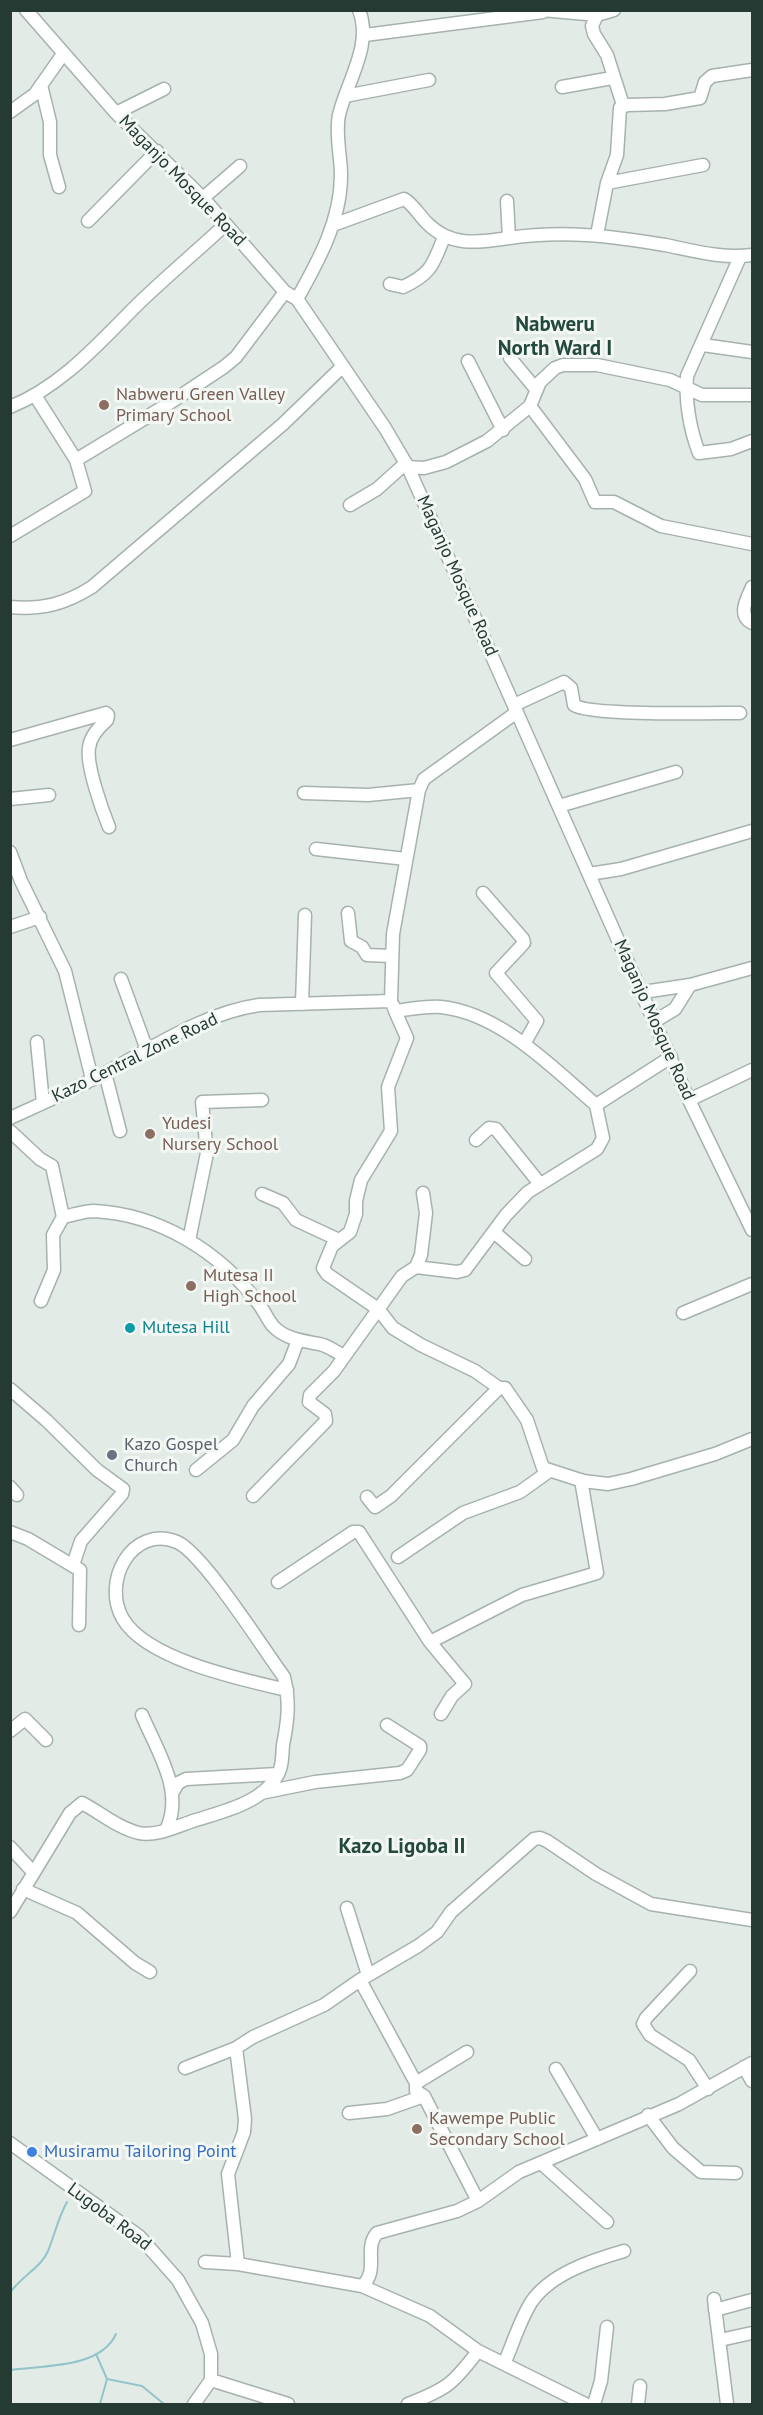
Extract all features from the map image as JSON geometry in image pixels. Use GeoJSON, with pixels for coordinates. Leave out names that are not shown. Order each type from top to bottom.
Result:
{"type":"FeatureCollection","features":[{"type":"Feature","properties":{"kind":"street","name":"Maganjo Mosque Road"},"geometry":{"type":"LineString","coordinates":[[26,10],[116,113],[203,198],[285,292],[297,299],[407,465],[689,1100],[751,1224]]}},
{"type":"Feature","properties":{"kind":"street"},"geometry":{"type":"LineString","coordinates":[[297,299],[315,268],[338,208],[341,176],[339,117],[366,35],[359,10]]}},
{"type":"Feature","properties":{"kind":"street"},"geometry":{"type":"LineString","coordinates":[[366,35],[542,11],[572,11],[597,15],[614,10]]}},
{"type":"Feature","properties":{"kind":"street"},"geometry":{"type":"LineString","coordinates":[[597,15],[592,29],[607,55],[612,78],[622,105]]}},
{"type":"Feature","properties":{"kind":"street"},"geometry":{"type":"LineString","coordinates":[[10,112],[35,94],[63,54]]}},
{"type":"Feature","properties":{"kind":"street"},"geometry":{"type":"LineString","coordinates":[[622,105],[666,104],[700,98],[705,82],[712,76],[753,70]]}},
{"type":"Feature","properties":{"kind":"street"},"geometry":{"type":"LineString","coordinates":[[562,87],[612,78]]}},
{"type":"Feature","properties":{"kind":"street"},"geometry":{"type":"LineString","coordinates":[[345,96],[429,80]]}},
{"type":"Feature","properties":{"kind":"street"},"geometry":{"type":"LineString","coordinates":[[41,85],[50,122],[50,155],[59,187]]}},
{"type":"Feature","properties":{"kind":"street"},"geometry":{"type":"LineString","coordinates":[[116,113],[164,89]]}},
{"type":"Feature","properties":{"kind":"street"},"geometry":{"type":"LineString","coordinates":[[597,235],[607,183],[617,155],[619,108],[622,105]]}},
{"type":"Feature","properties":{"kind":"street"},"geometry":{"type":"LineString","coordinates":[[88,221],[157,152]]}},
{"type":"Feature","properties":{"kind":"street"},"geometry":{"type":"LineString","coordinates":[[607,183],[703,165]]}},
{"type":"Feature","properties":{"kind":"street"},"geometry":{"type":"LineString","coordinates":[[203,198],[240,166]]}},
{"type":"Feature","properties":{"kind":"street"},"geometry":{"type":"LineString","coordinates":[[333,225],[406,199],[437,233],[466,243],[552,232],[597,235],[708,255],[746,256],[687,376],[686,385],[688,412],[699,453],[731,449],[753,441]]}},
{"type":"Feature","properties":{"kind":"street"},"geometry":{"type":"LineString","coordinates":[[507,201],[508,237]]}},
{"type":"Feature","properties":{"kind":"street"},"geometry":{"type":"LineString","coordinates":[[10,407],[36,397],[73,369],[140,303],[226,224]]}},
{"type":"Feature","properties":{"kind":"street"},"geometry":{"type":"LineString","coordinates":[[390,284],[403,287],[431,270],[444,237]]}},
{"type":"Feature","properties":{"kind":"street"},"geometry":{"type":"LineString","coordinates":[[76,460],[224,367],[236,357],[285,292]]}},
{"type":"Feature","properties":{"kind":"street"},"geometry":{"type":"LineString","coordinates":[[703,345],[753,352]]}},
{"type":"Feature","properties":{"kind":"street"},"geometry":{"type":"LineString","coordinates":[[510,358],[535,388]]}},
{"type":"Feature","properties":{"kind":"street"},"geometry":{"type":"LineString","coordinates":[[468,361],[503,430]]}},
{"type":"Feature","properties":{"kind":"street"},"geometry":{"type":"LineString","coordinates":[[350,505],[377,489],[407,465],[424,468],[446,462],[477,447],[503,430],[530,406],[535,388],[555,368],[583,363],[670,380],[686,385],[702,395],[753,395]]}},
{"type":"Feature","properties":{"kind":"street"},"geometry":{"type":"LineString","coordinates":[[10,607],[48,607],[77,596],[92,586],[283,424],[343,366]]}},
{"type":"Feature","properties":{"kind":"street"},"geometry":{"type":"LineString","coordinates":[[10,536],[85,491],[76,460],[36,397]]}},
{"type":"Feature","properties":{"kind":"street"},"geometry":{"type":"LineString","coordinates":[[530,406],[585,479],[595,502],[614,502],[661,526],[753,544]]}},
{"type":"Feature","properties":{"kind":"street"},"geometry":{"type":"LineString","coordinates":[[753,587],[743,612],[745,617],[753,623]]}},
{"type":"Feature","properties":{"kind":"street"},"geometry":{"type":"LineString","coordinates":[[740,713],[632,713],[582,709],[574,705],[570,688],[564,682],[515,709],[424,779],[419,790],[406,859],[391,956],[393,1006],[408,1038],[388,1087],[391,1131],[362,1180],[350,1232],[332,1246],[323,1268],[327,1274],[378,1309],[393,1328],[421,1345],[475,1371],[499,1388],[504,1388],[526,1420],[540,1462],[548,1472],[608,1484],[714,1454],[753,1439]]}},
{"type":"Feature","properties":{"kind":"street"},"geometry":{"type":"LineString","coordinates":[[10,740],[106,713],[107,720],[99,727],[89,745],[88,755],[99,800],[109,828]]}},
{"type":"Feature","properties":{"kind":"street"},"geometry":{"type":"LineString","coordinates":[[559,806],[676,772]]}},
{"type":"Feature","properties":{"kind":"street"},"geometry":{"type":"LineString","coordinates":[[304,793],[368,795],[419,790]]}},
{"type":"Feature","properties":{"kind":"street"},"geometry":{"type":"LineString","coordinates":[[10,800],[49,795]]}},
{"type":"Feature","properties":{"kind":"street"},"geometry":{"type":"LineString","coordinates":[[589,874],[621,869],[753,831]]}},
{"type":"Feature","properties":{"kind":"street"},"geometry":{"type":"LineString","coordinates":[[316,849],[406,859]]}},
{"type":"Feature","properties":{"kind":"street"},"geometry":{"type":"LineString","coordinates":[[10,852],[14,871],[40,917],[64,971],[92,1079]]}},
{"type":"Feature","properties":{"kind":"street"},"geometry":{"type":"LineString","coordinates":[[483,893],[523,939],[524,943],[496,973],[537,1022],[524,1044]]}},
{"type":"Feature","properties":{"kind":"street"},"geometry":{"type":"LineString","coordinates":[[348,913],[351,941],[363,947],[367,955],[391,956]]}},
{"type":"Feature","properties":{"kind":"street"},"geometry":{"type":"LineString","coordinates":[[302,1004],[305,915]]}},
{"type":"Feature","properties":{"kind":"street"},"geometry":{"type":"LineString","coordinates":[[10,927],[40,917]]}},
{"type":"Feature","properties":{"kind":"street"},"geometry":{"type":"LineString","coordinates":[[643,992],[690,985],[753,968]]}},
{"type":"Feature","properties":{"kind":"street"},"geometry":{"type":"LineString","coordinates":[[121,979],[147,1050]]}},
{"type":"Feature","properties":{"kind":"street"},"geometry":{"type":"LineString","coordinates":[[655,1021],[675,1009],[690,985]]}},
{"type":"Feature","properties":{"kind":"street","name":"Kazo Central Zone Road"},"geometry":{"type":"LineString","coordinates":[[10,1118],[105,1073],[199,1024],[259,1005],[302,1004],[442,1007],[479,1016],[524,1044],[596,1105]]}},
{"type":"Feature","properties":{"kind":"street"},"geometry":{"type":"LineString","coordinates":[[37,1042],[43,1103]]}},
{"type":"Feature","properties":{"kind":"street"},"geometry":{"type":"LineString","coordinates":[[416,1267],[462,1272],[506,1215],[540,1184],[597,1149],[603,1138],[596,1105],[671,1057]]}},
{"type":"Feature","properties":{"kind":"street"},"geometry":{"type":"LineString","coordinates":[[105,1073],[120,1131]]}},
{"type":"Feature","properties":{"kind":"street"},"geometry":{"type":"LineString","coordinates":[[689,1100],[751,1073]]}},
{"type":"Feature","properties":{"kind":"street"},"geometry":{"type":"LineString","coordinates":[[189,1240],[207,1154],[202,1102],[262,1100]]}},
{"type":"Feature","properties":{"kind":"street"},"geometry":{"type":"LineString","coordinates":[[476,1140],[489,1128],[496,1129],[540,1184]]}},
{"type":"Feature","properties":{"kind":"street"},"geometry":{"type":"LineString","coordinates":[[10,1131],[40,1160],[52,1166],[63,1217],[53,1235],[54,1270],[40,1301]]}},
{"type":"Feature","properties":{"kind":"street"},"geometry":{"type":"LineString","coordinates":[[253,1496],[326,1421],[325,1414],[309,1398],[334,1371],[402,1276],[416,1267],[421,1255],[426,1213],[423,1193]]}},
{"type":"Feature","properties":{"kind":"street"},"geometry":{"type":"LineString","coordinates":[[262,1194],[283,1203],[296,1220],[339,1240]]}},
{"type":"Feature","properties":{"kind":"street"},"geometry":{"type":"LineString","coordinates":[[63,1217],[92,1211],[121,1215],[143,1221],[189,1240],[208,1251],[239,1282],[259,1303],[273,1327],[297,1340],[321,1344],[344,1356]]}},
{"type":"Feature","properties":{"kind":"street"},"geometry":{"type":"LineString","coordinates":[[494,1232],[525,1259]]}},
{"type":"Feature","properties":{"kind":"street"},"geometry":{"type":"LineString","coordinates":[[683,1313],[753,1284]]}},
{"type":"Feature","properties":{"kind":"street"},"geometry":{"type":"LineString","coordinates":[[196,1470],[232,1440],[253,1406],[289,1364],[297,1340]]}},
{"type":"Feature","properties":{"kind":"street"},"geometry":{"type":"LineString","coordinates":[[366,1497],[375,1507],[391,1496],[499,1388]]}},
{"type":"Feature","properties":{"kind":"street"},"geometry":{"type":"LineString","coordinates":[[10,1389],[46,1420],[96,1470],[123,1489],[122,1494],[81,1541],[73,1564]]}},
{"type":"Feature","properties":{"kind":"street"},"geometry":{"type":"LineString","coordinates":[[398,1557],[463,1513],[520,1492],[548,1472]]}},
{"type":"Feature","properties":{"kind":"street"},"geometry":{"type":"LineString","coordinates":[[430,1642],[522,1594],[597,1573],[581,1480]]}},
{"type":"Feature","properties":{"kind":"street"},"geometry":{"type":"LineString","coordinates":[[10,1532],[28,1539],[80,1570],[79,1625]]}},
{"type":"Feature","properties":{"kind":"street"},"geometry":{"type":"LineString","coordinates":[[278,1582],[353,1532],[358,1532],[430,1642],[465,1684],[452,1696],[441,1714]]}},
{"type":"Feature","properties":{"kind":"street"},"geometry":{"type":"LineString","coordinates":[[10,1912],[70,1813],[82,1803],[116,1824],[141,1834],[166,1830],[235,1808],[261,1793],[278,1774],[289,1716],[287,1690],[284,1677],[205,1565],[188,1549],[176,1542],[156,1540],[139,1546],[119,1568],[114,1597],[123,1620],[140,1636],[193,1665],[239,1681],[287,1690]]}},
{"type":"Feature","properties":{"kind":"street"},"geometry":{"type":"LineString","coordinates":[[142,1715],[174,1790]]}},
{"type":"Feature","properties":{"kind":"street"},"geometry":{"type":"LineString","coordinates":[[10,1731],[25,1719],[46,1740]]}},
{"type":"Feature","properties":{"kind":"street"},"geometry":{"type":"LineString","coordinates":[[261,1793],[315,1782],[400,1773],[407,1770],[420,1750],[420,1746],[387,1725]]}},
{"type":"Feature","properties":{"kind":"street"},"geometry":{"type":"LineString","coordinates":[[166,1830],[171,1815],[174,1790],[178,1782],[186,1779],[278,1774]]}},
{"type":"Feature","properties":{"kind":"street"},"geometry":{"type":"LineString","coordinates":[[185,2068],[236,2048],[253,2037],[324,2005],[364,1977],[428,1939],[437,1932],[451,1912],[534,1839],[540,1838],[596,1874],[651,1904],[753,1920]]}},
{"type":"Feature","properties":{"kind":"street"},"geometry":{"type":"LineString","coordinates":[[10,1847],[33,1872]]}},
{"type":"Feature","properties":{"kind":"street"},"geometry":{"type":"LineString","coordinates":[[23,1889],[77,1913],[135,1963],[150,1972]]}},
{"type":"Feature","properties":{"kind":"street"},"geometry":{"type":"LineString","coordinates":[[346,1908],[364,1977],[416,2083],[416,2091],[424,2096],[478,2201]]}},
{"type":"Feature","properties":{"kind":"street"},"geometry":{"type":"LineString","coordinates":[[690,1971],[643,2024],[650,2035],[689,2060],[708,2089]]}},
{"type":"Feature","properties":{"kind":"street"},"geometry":{"type":"LineString","coordinates":[[236,2048],[245,2119],[243,2132],[228,2174],[238,2264]]}},
{"type":"Feature","properties":{"kind":"street"},"geometry":{"type":"LineString","coordinates":[[416,2083],[467,2052]]}},
{"type":"Feature","properties":{"kind":"street"},"geometry":{"type":"LineString","coordinates":[[362,2286],[373,2266],[370,2246],[377,2233],[457,2211],[478,2201],[519,2172],[708,2089],[748,2065],[753,2081]]}},
{"type":"Feature","properties":{"kind":"street"},"geometry":{"type":"LineString","coordinates":[[556,2069],[597,2139]]}},
{"type":"Feature","properties":{"kind":"street"},"geometry":{"type":"LineString","coordinates":[[349,2113],[387,2109],[424,2096]]}},
{"type":"Feature","properties":{"kind":"street"},"geometry":{"type":"LineString","coordinates":[[648,2115],[673,2148],[701,2172],[736,2173]]}},
{"type":"Feature","properties":{"kind":"street","name":"Lugoba Road"},"geometry":{"type":"LineString","coordinates":[[10,2143],[139,2236],[170,2268],[208,2339],[213,2369],[211,2380]]}},
{"type":"Feature","properties":{"kind":"street"},"geometry":{"type":"LineString","coordinates":[[541,2163],[607,2222]]}},
{"type":"Feature","properties":{"kind":"street"},"geometry":{"type":"LineString","coordinates":[[504,2364],[532,2302],[540,2293],[590,2261],[624,2251]]}},
{"type":"Feature","properties":{"kind":"street"},"geometry":{"type":"LineString","coordinates":[[205,2262],[238,2264],[362,2286],[430,2316],[478,2351],[585,2404]]}},
{"type":"Feature","properties":{"kind":"street"},"geometry":{"type":"LineString","coordinates":[[727,2404],[714,2305],[753,2300]]}},
{"type":"Feature","properties":{"kind":"street"},"geometry":{"type":"LineString","coordinates":[[594,2404],[602,2381],[607,2327]]}},
{"type":"Feature","properties":{"kind":"street"},"geometry":{"type":"LineString","coordinates":[[720,2340],[753,2333]]}},
{"type":"Feature","properties":{"kind":"street"},"geometry":{"type":"LineString","coordinates":[[408,2404],[445,2389],[478,2351]]}},
{"type":"Feature","properties":{"kind":"street"},"geometry":{"type":"LineString","coordinates":[[194,2404],[211,2380],[288,2404]]}},
{"type":"Feature","properties":{"kind":"street"},"geometry":{"type":"LineString","coordinates":[[638,2404],[640,2386]]}},
{"type":"Feature","properties":{"kind":"waterway"},"geometry":{"type":"LineString","coordinates":[[96,2197],[139,2229]]}},
{"type":"Feature","properties":{"kind":"waterway"},"geometry":{"type":"LineString","coordinates":[[10,2293],[45,2257],[67,2202]]}},
{"type":"Feature","properties":{"kind":"waterway"},"geometry":{"type":"LineString","coordinates":[[144,2233],[170,2262]]}},
{"type":"Feature","properties":{"kind":"waterway"},"geometry":{"type":"LineString","coordinates":[[10,2370],[54,2366],[84,2359],[97,2354],[116,2334]]}},
{"type":"Feature","properties":{"kind":"waterway"},"geometry":{"type":"LineString","coordinates":[[96,2354],[107,2379],[100,2404]]}},
{"type":"Feature","properties":{"kind":"waterway"},"geometry":{"type":"LineString","coordinates":[[107,2379],[142,2386],[164,2404]]}},
{"type":"Feature","properties":{"kind":"place","name":"Nabweru Green Valley Primary School"},"geometry":{"type":"Point","coordinates":[104,405]}},
{"type":"Feature","properties":{"kind":"place","name":"Yudesi Nursery School"},"geometry":{"type":"Point","coordinates":[150,1134]}},
{"type":"Feature","properties":{"kind":"place","name":"Mutesa II High School"},"geometry":{"type":"Point","coordinates":[191,1286]}},
{"type":"Feature","properties":{"kind":"place","name":"Mutesa Hill"},"geometry":{"type":"Point","coordinates":[130,1328]}},
{"type":"Feature","properties":{"kind":"place","name":"Kazo Gospel Church"},"geometry":{"type":"Point","coordinates":[112,1455]}},
{"type":"Feature","properties":{"kind":"place","name":"Kawempe Public Secondary School"},"geometry":{"type":"Point","coordinates":[417,2129]}},
{"type":"Feature","properties":{"kind":"place","name":"Musiramu Tailoring Point"},"geometry":{"type":"Point","coordinates":[32,2152]}},
{"type":"Feature","properties":{"kind":"district","name":"Nabweru North Ward I"},"geometry":{"type":"Point","coordinates":[555,337]}},
{"type":"Feature","properties":{"kind":"district","name":"Kazo Ligoba II"},"geometry":{"type":"Point","coordinates":[402,1847]}}]}
